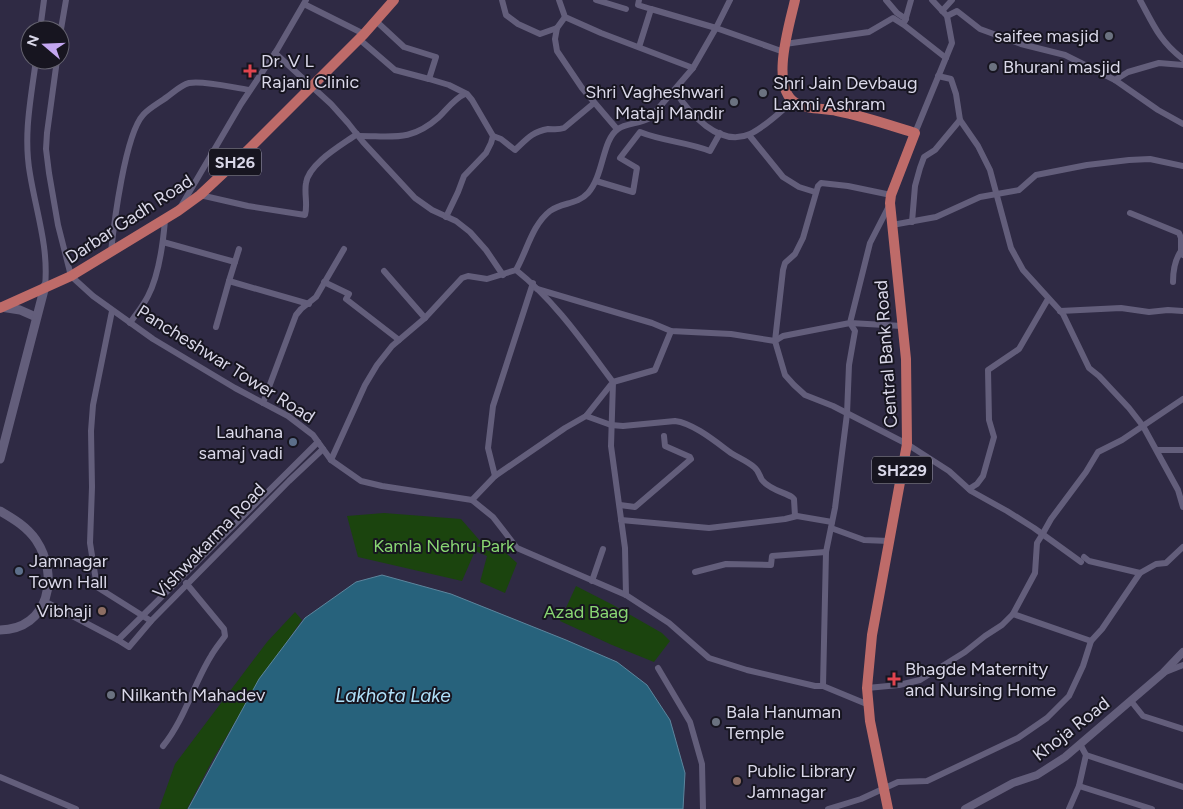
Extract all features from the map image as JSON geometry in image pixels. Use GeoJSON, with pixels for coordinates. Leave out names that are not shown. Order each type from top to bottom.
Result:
{"type":"FeatureCollection","features":[{"type":"Feature","properties":{"kind":"main road","name":"Darbar Gadh Road"},"geometry":{"type":"LineString","coordinates":[[45,286],[70,276],[178,212],[200,196],[361,37],[394,0]]}},
{"type":"Feature","properties":{"kind":"main road"},"geometry":{"type":"LineString","coordinates":[[795,0],[785,48],[783,76],[784,85],[793,101],[810,108],[858,116],[915,133]]}},
{"type":"Feature","properties":{"kind":"main road","name":"Central Bank Road"},"geometry":{"type":"LineString","coordinates":[[888,809],[883,790],[867,688],[872,635],[907,444],[908,402],[891,199],[915,133]]}},
{"type":"Feature","properties":{"kind":"main road"},"geometry":{"type":"LineString","coordinates":[[0,456],[45,286]]}},
{"type":"Feature","properties":{"kind":"main road","name":"SH26"},"geometry":{"type":"LineString","coordinates":[[1,307],[45,286]]}},
{"type":"Feature","properties":{"kind":"main road"},"geometry":{"type":"LineString","coordinates":[[1,307],[20,310],[36,317]]}},
{"type":"Feature","properties":{"kind":"main road"},"geometry":{"type":"LineString","coordinates":[[0,511],[26,528],[36,540],[43,552],[48,572],[47,590],[44,601],[36,616],[27,624],[0,630]]}},
{"type":"Feature","properties":{"kind":"street"},"geometry":{"type":"LineString","coordinates":[[41,20],[44,0]]}},
{"type":"Feature","properties":{"kind":"street"},"geometry":{"type":"LineString","coordinates":[[63,20],[66,0]]}},
{"type":"Feature","properties":{"kind":"street"},"geometry":{"type":"LineString","coordinates":[[502,0],[506,15],[518,24],[540,34],[557,28]]}},
{"type":"Feature","properties":{"kind":"street"},"geometry":{"type":"LineString","coordinates":[[559,0],[565,17],[601,34],[693,68]]}},
{"type":"Feature","properties":{"kind":"street"},"geometry":{"type":"LineString","coordinates":[[596,0],[626,9]]}},
{"type":"Feature","properties":{"kind":"street"},"geometry":{"type":"LineString","coordinates":[[640,0],[638,4],[651,10],[785,48],[869,32],[893,18],[905,22]]}},
{"type":"Feature","properties":{"kind":"street"},"geometry":{"type":"LineString","coordinates":[[331,460],[365,385],[377,364],[392,346],[425,318],[464,276],[487,279],[516,270],[532,237],[549,212],[558,206],[579,201],[587,194],[596,181],[607,144],[617,129],[622,126],[644,122],[675,91],[693,68],[730,0]]}},
{"type":"Feature","properties":{"kind":"street"},"geometry":{"type":"LineString","coordinates":[[886,0],[905,22],[946,58]]}},
{"type":"Feature","properties":{"kind":"street"},"geometry":{"type":"LineString","coordinates":[[905,22],[911,0]]}},
{"type":"Feature","properties":{"kind":"street"},"geometry":{"type":"LineString","coordinates":[[932,0],[945,14]]}},
{"type":"Feature","properties":{"kind":"street"},"geometry":{"type":"LineString","coordinates":[[945,14],[952,0]]}},
{"type":"Feature","properties":{"kind":"street"},"geometry":{"type":"LineString","coordinates":[[1140,0],[1152,25],[1162,40],[1183,59]]}},
{"type":"Feature","properties":{"kind":"street"},"geometry":{"type":"LineString","coordinates":[[178,212],[193,183],[305,2],[361,37],[395,70],[449,85],[472,100],[492,136],[491,143],[486,153],[464,175],[446,217]]}},
{"type":"Feature","properties":{"kind":"street"},"geometry":{"type":"LineString","coordinates":[[639,47],[651,10]]}},
{"type":"Feature","properties":{"kind":"street"},"geometry":{"type":"LineString","coordinates":[[945,14],[957,11],[980,29],[1021,44],[1065,55],[1115,80],[1158,110],[1183,124]]}},
{"type":"Feature","properties":{"kind":"street","name":"Central Bank Road"},"geometry":{"type":"LineString","coordinates":[[915,133],[952,43],[945,14]]}},
{"type":"Feature","properties":{"kind":"street"},"geometry":{"type":"LineString","coordinates":[[565,17],[557,28],[555,39],[557,51],[594,102],[617,129]]}},
{"type":"Feature","properties":{"kind":"street"},"geometry":{"type":"LineString","coordinates":[[376,21],[404,48],[436,57],[428,79]]}},
{"type":"Feature","properties":{"kind":"street"},"geometry":{"type":"LineString","coordinates":[[275,53],[331,104],[416,198],[432,210],[456,221],[470,232],[486,250],[503,275]]}},
{"type":"Feature","properties":{"kind":"street"},"geometry":{"type":"LineString","coordinates":[[1115,80],[1128,72],[1159,63],[1183,65]]}},
{"type":"Feature","properties":{"kind":"street"},"geometry":{"type":"LineString","coordinates":[[35,70],[28,117],[27,148],[29,173],[47,269],[45,286]]}},
{"type":"Feature","properties":{"kind":"street"},"geometry":{"type":"LineString","coordinates":[[55,70],[46,149],[58,225],[70,276]]}},
{"type":"Feature","properties":{"kind":"street"},"geometry":{"type":"LineString","coordinates":[[938,76],[952,80],[960,120],[978,146],[990,170],[1011,248],[1023,270],[1060,311],[1089,368],[1129,408],[1143,426],[1181,489],[1183,507]]}},
{"type":"Feature","properties":{"kind":"street"},"geometry":{"type":"LineString","coordinates":[[111,252],[115,220],[129,149],[136,127],[142,116],[188,83],[198,82],[250,90]]}},
{"type":"Feature","properties":{"kind":"street"},"geometry":{"type":"LineString","coordinates":[[675,91],[694,116],[708,128],[720,134],[731,136],[749,134],[769,121],[793,101]]}},
{"type":"Feature","properties":{"kind":"street"},"geometry":{"type":"LineString","coordinates":[[200,196],[304,215],[306,212],[306,182],[311,171],[321,160],[358,135],[402,136],[417,133],[427,127],[465,94]]}},
{"type":"Feature","properties":{"kind":"street"},"geometry":{"type":"LineString","coordinates":[[492,136],[501,139],[515,150],[530,136],[541,131],[564,128],[594,102]]}},
{"type":"Feature","properties":{"kind":"street"},"geometry":{"type":"LineString","coordinates":[[912,222],[915,186],[924,157],[935,150],[960,120]]}},
{"type":"Feature","properties":{"kind":"street"},"geometry":{"type":"LineString","coordinates":[[596,181],[633,192],[638,168],[620,158],[640,132],[710,150],[720,134]]}},
{"type":"Feature","properties":{"kind":"street"},"geometry":{"type":"LineString","coordinates":[[749,134],[783,178],[798,187],[815,192]]}},
{"type":"Feature","properties":{"kind":"street"},"geometry":{"type":"LineString","coordinates":[[892,225],[936,217],[980,197],[1019,190],[1036,175],[1087,164],[1150,159],[1183,166]]}},
{"type":"Feature","properties":{"kind":"street"},"geometry":{"type":"LineString","coordinates":[[904,162],[920,168]]}},
{"type":"Feature","properties":{"kind":"street"},"geometry":{"type":"LineString","coordinates":[[850,324],[870,243],[891,199],[848,186],[821,184],[815,192],[803,238],[795,254],[783,266],[775,341],[785,375],[806,395],[833,406],[907,444],[949,471],[969,489],[1007,510],[1082,560],[1089,560],[1140,573]]}},
{"type":"Feature","properties":{"kind":"street"},"geometry":{"type":"LineString","coordinates":[[1130,213],[1179,233],[1182,253],[1176,258],[1173,269],[1173,282]]}},
{"type":"Feature","properties":{"kind":"street"},"geometry":{"type":"LineString","coordinates":[[130,323],[148,295],[158,267],[165,220]]}},
{"type":"Feature","properties":{"kind":"street"},"geometry":{"type":"LineString","coordinates":[[163,242],[235,262]]}},
{"type":"Feature","properties":{"kind":"street"},"geometry":{"type":"LineString","coordinates":[[216,327],[239,249]]}},
{"type":"Feature","properties":{"kind":"street"},"geometry":{"type":"LineString","coordinates":[[263,403],[296,315],[316,297],[344,249]]}},
{"type":"Feature","properties":{"kind":"street"},"geometry":{"type":"LineString","coordinates":[[516,270],[535,286],[564,317],[613,382],[611,446],[625,548],[626,595]]}},
{"type":"Feature","properties":{"kind":"street"},"geometry":{"type":"LineString","coordinates":[[384,271],[425,318]]}},
{"type":"Feature","properties":{"kind":"street","name":"Pancheshwar Tower Road"},"geometry":{"type":"LineString","coordinates":[[70,276],[112,311],[130,323],[226,383],[288,416],[303,427],[318,442],[331,460],[361,480],[382,486],[472,500]]}},
{"type":"Feature","properties":{"kind":"street"},"geometry":{"type":"LineString","coordinates":[[229,281],[309,304]]}},
{"type":"Feature","properties":{"kind":"street"},"geometry":{"type":"LineString","coordinates":[[324,282],[349,294],[346,299],[399,340]]}},
{"type":"Feature","properties":{"kind":"street"},"geometry":{"type":"LineString","coordinates":[[535,286],[652,323],[671,331],[731,334],[775,341],[783,336],[850,324],[902,326]]}},
{"type":"Feature","properties":{"kind":"street"},"geometry":{"type":"LineString","coordinates":[[495,476],[488,448],[493,406],[535,286]]}},
{"type":"Feature","properties":{"kind":"street"},"geometry":{"type":"LineString","coordinates":[[969,489],[977,484],[983,476],[994,437],[989,420],[988,370],[1018,349],[1048,299]]}},
{"type":"Feature","properties":{"kind":"street"},"geometry":{"type":"LineString","coordinates":[[1060,311],[1121,308],[1149,312],[1183,311]]}},
{"type":"Feature","properties":{"kind":"street"},"geometry":{"type":"LineString","coordinates":[[112,311],[93,404],[90,431],[92,487],[90,543],[97,587],[151,621]]}},
{"type":"Feature","properties":{"kind":"street"},"geometry":{"type":"LineString","coordinates":[[823,686],[826,552],[832,525],[847,414],[850,365],[855,330],[850,324]]}},
{"type":"Feature","properties":{"kind":"street"},"geometry":{"type":"LineString","coordinates":[[671,331],[655,370],[613,382],[586,416],[565,428],[495,476],[472,500],[492,517],[517,548],[626,595],[669,623],[708,658],[747,670],[815,686],[823,686],[869,705]]}},
{"type":"Feature","properties":{"kind":"street"},"geometry":{"type":"LineString","coordinates":[[867,688],[899,685],[920,680],[965,652],[1002,625],[1013,614],[1035,573],[1037,543],[1051,519],[1086,472],[1098,452],[1122,440],[1183,399]]}},
{"type":"Feature","properties":{"kind":"street"},"geometry":{"type":"LineString","coordinates":[[586,416],[611,425],[623,426],[675,420],[682,422],[716,441],[750,464],[758,470],[762,479],[768,485],[792,497],[794,499],[795,516]]}},
{"type":"Feature","properties":{"kind":"street"},"geometry":{"type":"LineString","coordinates":[[620,505],[635,507],[691,459],[665,446],[664,436]]}},
{"type":"Feature","properties":{"kind":"street","name":"Vishwakarma Road"},"geometry":{"type":"LineString","coordinates":[[118,640],[318,442]]}},
{"type":"Feature","properties":{"kind":"street","name":"Vishwakarma Road"},"geometry":{"type":"LineString","coordinates":[[44,601],[129,647],[151,621],[323,449]]}},
{"type":"Feature","properties":{"kind":"street"},"geometry":{"type":"LineString","coordinates":[[1157,450],[1183,450]]}},
{"type":"Feature","properties":{"kind":"street"},"geometry":{"type":"LineString","coordinates":[[621,520],[709,528],[785,519],[795,516],[832,525],[864,540],[889,541]]}},
{"type":"Feature","properties":{"kind":"street"},"geometry":{"type":"LineString","coordinates":[[828,809],[861,800],[898,782],[927,781],[1018,738],[1048,718],[1069,696],[1084,666],[1091,641],[1102,629],[1140,573],[1156,564],[1166,564],[1183,547]]}},
{"type":"Feature","properties":{"kind":"street"},"geometry":{"type":"LineString","coordinates":[[592,581],[603,549]]}},
{"type":"Feature","properties":{"kind":"street"},"geometry":{"type":"LineString","coordinates":[[695,572],[726,564],[771,565],[772,556],[826,552]]}},
{"type":"Feature","properties":{"kind":"street"},"geometry":{"type":"LineString","coordinates":[[162,746],[172,734],[211,656],[225,636],[224,629],[182,578]]}},
{"type":"Feature","properties":{"kind":"street"},"geometry":{"type":"LineString","coordinates":[[1013,614],[1091,641]]}},
{"type":"Feature","properties":{"kind":"street","name":"Khoja Road"},"geometry":{"type":"LineString","coordinates":[[965,809],[1013,783],[1037,775],[1065,757],[1163,673],[1183,652]]}},
{"type":"Feature","properties":{"kind":"street"},"geometry":{"type":"LineString","coordinates":[[1163,673],[1183,666]]}},
{"type":"Feature","properties":{"kind":"street"},"geometry":{"type":"LineString","coordinates":[[658,668],[690,722],[702,764],[703,809]]}},
{"type":"Feature","properties":{"kind":"street"},"geometry":{"type":"LineString","coordinates":[[1131,701],[1143,716],[1183,729]]}},
{"type":"Feature","properties":{"kind":"street"},"geometry":{"type":"LineString","coordinates":[[1069,809],[1079,786],[1086,755],[1080,744]]}},
{"type":"Feature","properties":{"kind":"street"},"geometry":{"type":"LineString","coordinates":[[1086,755],[1183,787]]}},
{"type":"Feature","properties":{"kind":"street"},"geometry":{"type":"LineString","coordinates":[[0,777],[76,809]]}},
{"type":"Feature","properties":{"kind":"street"},"geometry":{"type":"LineString","coordinates":[[1079,786],[1152,809]]}},
{"type":"Feature","properties":{"kind":"green space","name":"Kamla Nehru Park"},"geometry":{"type":"Polygon","coordinates":[[[384,513],[461,519],[481,542],[477,546],[489,551],[495,543],[517,563],[505,593],[480,582],[487,556],[475,551],[462,581],[358,557],[347,516],[384,513]]]}},
{"type":"Feature","properties":{"kind":"green space","name":"Azad Baag"},"geometry":{"type":"Polygon","coordinates":[[[576,586],[662,633],[670,641],[654,662],[560,621],[576,586]]]}},
{"type":"Feature","properties":{"kind":"green space"},"geometry":{"type":"Polygon","coordinates":[[[295,612],[302,620],[257,685],[212,761],[187,809],[159,809],[175,764],[267,642],[295,612]]]}},
{"type":"Feature","properties":{"kind":"water","name":"Lakhota Lake"},"geometry":{"type":"Polygon","coordinates":[[[382,575],[451,594],[566,640],[617,662],[647,685],[670,720],[685,773],[683,809],[188,809],[259,679],[305,618],[356,582],[382,575]]]}},
{"type":"Feature","properties":{"kind":"place","name":"saifee masjid"},"geometry":{"type":"Point","coordinates":[1109,36]}},
{"type":"Feature","properties":{"kind":"place","name":"Bhurani masjid"},"geometry":{"type":"Point","coordinates":[993,67]}},
{"type":"Feature","properties":{"kind":"place","name":"Dr. V L Rajani Clinic"},"geometry":{"type":"Point","coordinates":[250,71]}},
{"type":"Feature","properties":{"kind":"place","name":"Shri Jain Devbaug Laxmi Ashram"},"geometry":{"type":"Point","coordinates":[763,93]}},
{"type":"Feature","properties":{"kind":"place","name":"Shri Vagheshwari Mataji Mandir"},"geometry":{"type":"Point","coordinates":[734,102]}},
{"type":"Feature","properties":{"kind":"place","name":"Lauhana samaj vadi"},"geometry":{"type":"Point","coordinates":[293,442]}},
{"type":"Feature","properties":{"kind":"place","name":"Jamnagar Town Hall"},"geometry":{"type":"Point","coordinates":[19,571]}},
{"type":"Feature","properties":{"kind":"place","name":"Vibhaji"},"geometry":{"type":"Point","coordinates":[102,611]}},
{"type":"Feature","properties":{"kind":"place","name":"Bhagde Maternity and Nursing Home"},"geometry":{"type":"Point","coordinates":[894,679]}},
{"type":"Feature","properties":{"kind":"place","name":"Nilkanth Mahadev"},"geometry":{"type":"Point","coordinates":[111,695]}},
{"type":"Feature","properties":{"kind":"place","name":"Bala Hanuman Temple"},"geometry":{"type":"Point","coordinates":[716,722]}},
{"type":"Feature","properties":{"kind":"place","name":"Public Library Jamnagar"},"geometry":{"type":"Point","coordinates":[737,781]}}]}
